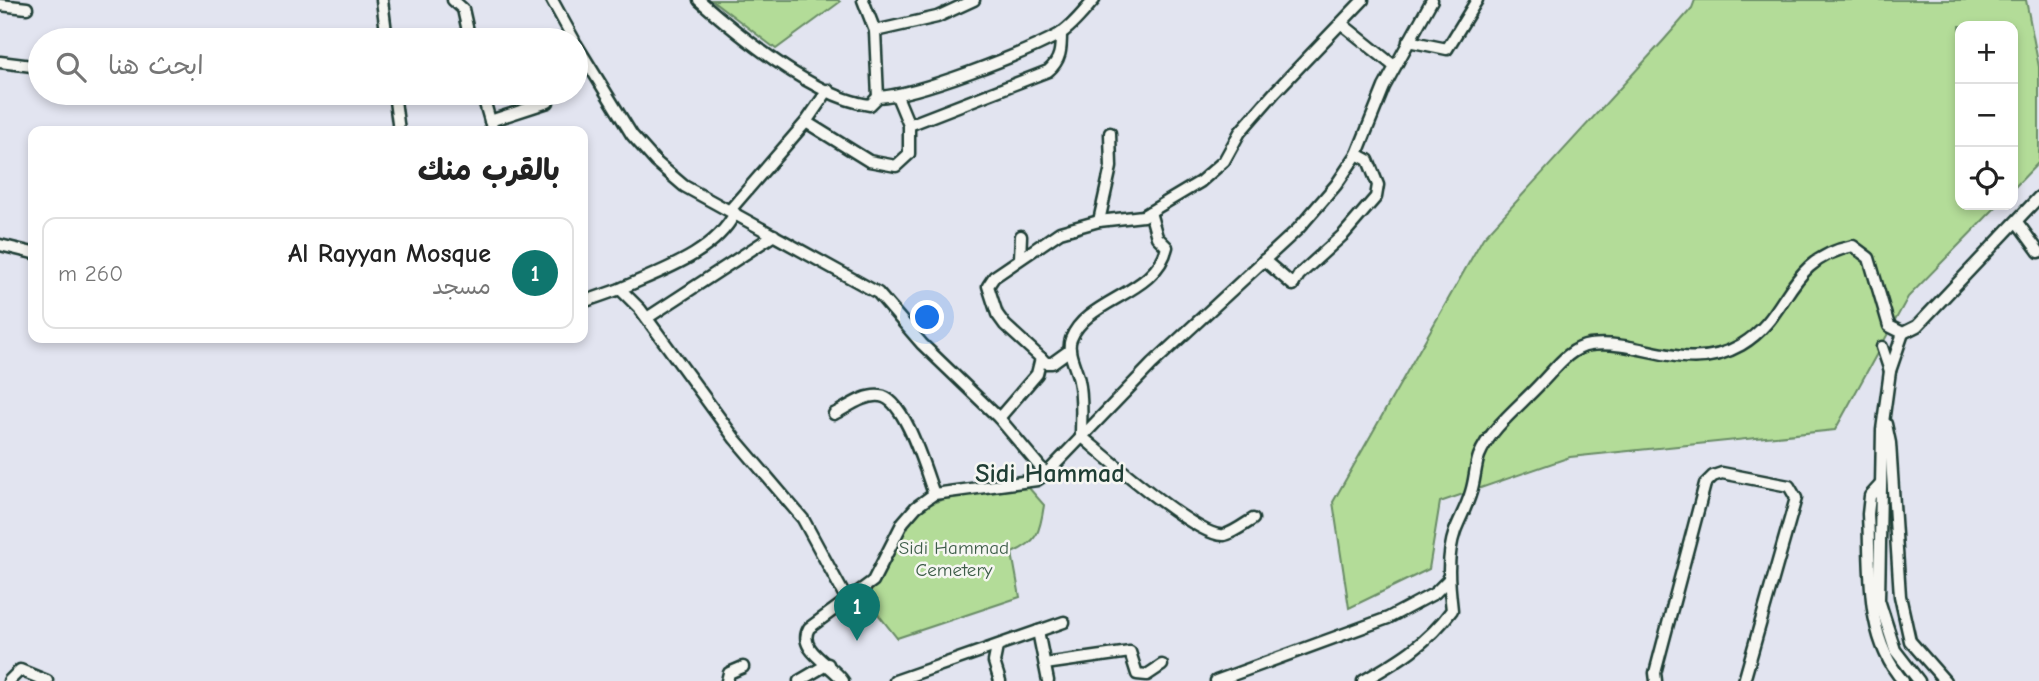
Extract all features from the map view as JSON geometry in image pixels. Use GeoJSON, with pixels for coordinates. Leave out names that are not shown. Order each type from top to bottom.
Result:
{"type":"FeatureCollection","features":[{"type":"Feature","properties":{"kind":"street"},"geometry":{"type":"LineString","coordinates":[[382,0],[386,28]]}},
{"type":"Feature","properties":{"kind":"street"},"geometry":{"type":"LineString","coordinates":[[453,0],[463,9],[467,28]]}},
{"type":"Feature","properties":{"kind":"street"},"geometry":{"type":"LineString","coordinates":[[552,0],[567,28]]}},
{"type":"Feature","properties":{"kind":"street"},"geometry":{"type":"LineString","coordinates":[[699,0],[775,61],[828,90],[870,106],[878,97],[875,31],[863,0]]}},
{"type":"Feature","properties":{"kind":"street"},"geometry":{"type":"LineString","coordinates":[[875,31],[937,17],[974,0]]}},
{"type":"Feature","properties":{"kind":"street"},"geometry":{"type":"LineString","coordinates":[[878,97],[897,96],[977,68],[1061,33],[1094,0]]}},
{"type":"Feature","properties":{"kind":"street"},"geometry":{"type":"LineString","coordinates":[[1070,350],[1052,363],[1046,363],[1005,325],[989,296],[988,286],[994,277],[1060,232],[1099,221],[1122,220],[1150,212],[1200,182],[1224,160],[1240,132],[1363,0]]}},
{"type":"Feature","properties":{"kind":"street"},"geometry":{"type":"LineString","coordinates":[[844,681],[807,647],[806,633],[875,578],[903,522],[916,507],[934,494],[1037,480],[1046,474],[1152,364],[1298,229],[1336,185],[1357,154],[1394,66],[1432,0]]}},
{"type":"Feature","properties":{"kind":"street"},"geometry":{"type":"LineString","coordinates":[[1408,41],[1447,48],[1477,0]]}},
{"type":"Feature","properties":{"kind":"street"},"geometry":{"type":"LineString","coordinates":[[0,5],[27,8]]}},
{"type":"Feature","properties":{"kind":"street"},"geometry":{"type":"LineString","coordinates":[[1342,24],[1394,66]]}},
{"type":"Feature","properties":{"kind":"street"},"geometry":{"type":"LineString","coordinates":[[909,125],[1048,71],[1056,65],[1061,52],[1061,33]]}},
{"type":"Feature","properties":{"kind":"street"},"geometry":{"type":"LineString","coordinates":[[0,62],[28,66]]}},
{"type":"Feature","properties":{"kind":"street"},"geometry":{"type":"LineString","coordinates":[[588,63],[632,135],[656,162],[684,186],[878,293],[922,344],[999,418],[1046,474]]}},
{"type":"Feature","properties":{"kind":"street"},"geometry":{"type":"LineString","coordinates":[[588,300],[677,264],[727,229],[733,211],[806,122],[828,90]]}},
{"type":"Feature","properties":{"kind":"street"},"geometry":{"type":"LineString","coordinates":[[806,122],[869,161],[896,166],[909,154],[909,125],[897,96]]}},
{"type":"Feature","properties":{"kind":"street"},"geometry":{"type":"LineString","coordinates":[[396,105],[398,126]]}},
{"type":"Feature","properties":{"kind":"street"},"geometry":{"type":"LineString","coordinates":[[485,105],[491,126],[541,105]]}},
{"type":"Feature","properties":{"kind":"street"},"geometry":{"type":"LineString","coordinates":[[1099,221],[1111,167],[1110,133]]}},
{"type":"Feature","properties":{"kind":"street"},"geometry":{"type":"LineString","coordinates":[[1264,260],[1293,285],[1299,275],[1344,234],[1373,202],[1378,186],[1368,160],[1357,154]]}},
{"type":"Feature","properties":{"kind":"street"},"geometry":{"type":"LineString","coordinates":[[1919,681],[1895,650],[1879,600],[1884,415],[1890,371],[1903,333],[1917,326],[2039,197]]}},
{"type":"Feature","properties":{"kind":"street"},"geometry":{"type":"LineString","coordinates":[[1081,436],[1080,382],[1070,350],[1071,339],[1081,324],[1160,267],[1167,247],[1157,237],[1150,212]]}},
{"type":"Feature","properties":{"kind":"street"},"geometry":{"type":"LineString","coordinates":[[2017,222],[2039,252]]}},
{"type":"Feature","properties":{"kind":"street"},"geometry":{"type":"LineString","coordinates":[[647,318],[774,235]]}},
{"type":"Feature","properties":{"kind":"street"},"geometry":{"type":"LineString","coordinates":[[1020,257],[1021,236]]}},
{"type":"Feature","properties":{"kind":"street"},"geometry":{"type":"LineString","coordinates":[[0,244],[28,252]]}},
{"type":"Feature","properties":{"kind":"street"},"geometry":{"type":"LineString","coordinates":[[1363,681],[1409,655],[1436,632],[1452,610],[1448,580],[1454,534],[1471,494],[1479,456],[1500,427],[1572,351],[1592,345],[1695,359],[1725,352],[1743,344],[1769,321],[1806,267],[1824,256],[1853,246],[1869,258],[1889,326],[1903,333]]}},
{"type":"Feature","properties":{"kind":"street"},"geometry":{"type":"LineString","coordinates":[[620,289],[647,318],[735,439],[803,519],[847,600]]}},
{"type":"Feature","properties":{"kind":"street"},"geometry":{"type":"LineString","coordinates":[[1882,347],[1890,371]]}},
{"type":"Feature","properties":{"kind":"street"},"geometry":{"type":"LineString","coordinates":[[999,418],[1037,373],[1041,358]]}},
{"type":"Feature","properties":{"kind":"street"},"geometry":{"type":"LineString","coordinates":[[834,414],[868,397],[882,396],[896,405],[910,431],[934,494]]}},
{"type":"Feature","properties":{"kind":"street"},"geometry":{"type":"LineString","coordinates":[[1884,415],[1890,443],[1900,597],[1910,641],[1945,681]]}},
{"type":"Feature","properties":{"kind":"street"},"geometry":{"type":"LineString","coordinates":[[1081,436],[1186,519],[1210,533],[1224,535],[1253,519]]}},
{"type":"Feature","properties":{"kind":"street"},"geometry":{"type":"LineString","coordinates":[[1656,681],[1655,673],[1706,484],[1713,476],[1722,473],[1789,486],[1796,498],[1744,681]]}},
{"type":"Feature","properties":{"kind":"street"},"geometry":{"type":"LineString","coordinates":[[1881,484],[1870,496],[1868,513],[1875,622],[1880,645],[1903,681]]}},
{"type":"Feature","properties":{"kind":"street"},"geometry":{"type":"LineString","coordinates":[[1216,681],[1388,618],[1435,593],[1448,580]]}},
{"type":"Feature","properties":{"kind":"street"},"geometry":{"type":"LineString","coordinates":[[895,681],[1064,622]]}},
{"type":"Feature","properties":{"kind":"street"},"geometry":{"type":"LineString","coordinates":[[1038,631],[1048,681]]}},
{"type":"Feature","properties":{"kind":"street"},"geometry":{"type":"LineString","coordinates":[[998,647],[994,662],[1000,681]]}},
{"type":"Feature","properties":{"kind":"street"},"geometry":{"type":"LineString","coordinates":[[1045,664],[1130,652],[1137,674],[1147,675],[1161,665]]}},
{"type":"Feature","properties":{"kind":"street"},"geometry":{"type":"LineString","coordinates":[[799,681],[828,664]]}},
{"type":"Feature","properties":{"kind":"street"},"geometry":{"type":"LineString","coordinates":[[727,681],[729,673],[743,667]]}},
{"type":"Feature","properties":{"kind":"street"},"geometry":{"type":"LineString","coordinates":[[9,681],[20,670],[47,681]]}},
{"type":"Feature","properties":{"kind":"green space"},"geometry":{"type":"Polygon","coordinates":[[[712,0],[838,0],[840,2],[776,49],[712,0]]]}},
{"type":"Feature","properties":{"kind":"green space"},"geometry":{"type":"Polygon","coordinates":[[[1695,0],[2026,0],[2039,67],[2039,162],[2018,184],[2018,21],[1955,21],[1955,210],[1993,210],[1908,297],[1835,430],[1570,457],[1440,502],[1429,569],[1349,608],[1333,502],[1483,238],[1692,8],[1695,0]]]}},
{"type":"Feature","properties":{"kind":"green space","name":"Sidi Hammad Cemetery"},"geometry":{"type":"Polygon","coordinates":[[[1029,488],[1044,505],[1036,535],[1027,545],[1012,553],[1020,597],[897,638],[863,595],[881,572],[912,517],[925,507],[958,495],[1029,488]]]}},
{"type":"Feature","properties":{"kind":"place","name":"Al Rayyan Mosque"},"geometry":{"type":"Point","coordinates":[857,641]}},
{"type":"Feature","properties":{"kind":"district","name":"Sidi Hammad"},"geometry":{"type":"Point","coordinates":[1050,473]}}]}
